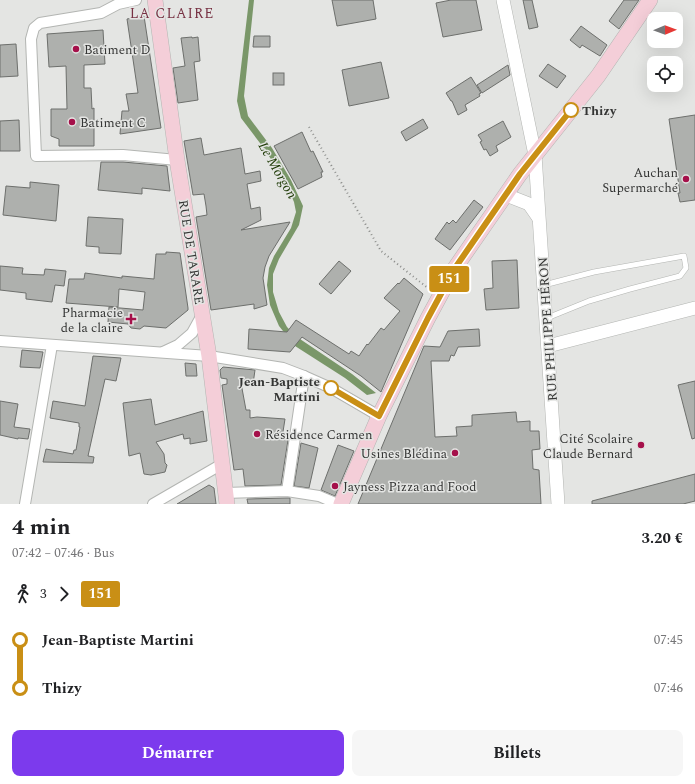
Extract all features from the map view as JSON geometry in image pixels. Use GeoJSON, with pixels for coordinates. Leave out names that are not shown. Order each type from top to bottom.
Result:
{"type":"FeatureCollection","features":[{"type":"Feature","properties":{"kind":"main road","name":"RUE DE TARARE"},"geometry":{"type":"LineString","coordinates":[[155,0],[177,160],[209,356],[226,498]]}},
{"type":"Feature","properties":{"kind":"main road"},"geometry":{"type":"LineString","coordinates":[[339,504],[379,416],[455,268],[535,154],[602,70],[646,5],[662,0]]}},
{"type":"Feature","properties":{"kind":"street"},"geometry":{"type":"LineString","coordinates":[[136,0],[118,4],[101,13],[40,23],[34,28],[31,39],[36,156],[123,155],[177,160]]}},
{"type":"Feature","properties":{"kind":"street","name":"RUE PHILIPPE HÉRON"},"geometry":{"type":"LineString","coordinates":[[503,0],[535,154],[558,504]]}},
{"type":"Feature","properties":{"kind":"street"},"geometry":{"type":"LineString","coordinates":[[506,195],[529,204],[540,219]]}},
{"type":"Feature","properties":{"kind":"street"},"geometry":{"type":"LineString","coordinates":[[548,346],[695,308]]}},
{"type":"Feature","properties":{"kind":"street"},"geometry":{"type":"LineString","coordinates":[[161,352],[178,345],[192,333],[202,315]]}},
{"type":"Feature","properties":{"kind":"street"},"geometry":{"type":"LineString","coordinates":[[0,341],[209,356],[283,368],[342,394],[379,416]]}},
{"type":"Feature","properties":{"kind":"street"},"geometry":{"type":"LineString","coordinates":[[25,504],[52,345]]}},
{"type":"Feature","properties":{"kind":"street"},"geometry":{"type":"LineString","coordinates":[[287,491],[304,376]]}},
{"type":"Feature","properties":{"kind":"street"},"geometry":{"type":"LineString","coordinates":[[153,504],[222,464]]}},
{"type":"Feature","properties":{"kind":"street"},"geometry":{"type":"LineString","coordinates":[[226,498],[287,491],[319,496],[339,504]]}},
{"type":"Feature","properties":{"kind":"lane"},"geometry":{"type":"LineString","coordinates":[[544,286],[594,272],[684,256],[686,268],[680,276],[589,301],[546,318]]}},
{"type":"Feature","properties":{"kind":"path"},"geometry":{"type":"LineString","coordinates":[[309,127],[381,251],[439,297]]}},
{"type":"Feature","properties":{"kind":"shaded area"},"geometry":{"type":"Polygon","coordinates":[[[249,0],[254,0],[244,96],[248,116],[272,148],[291,180],[303,206],[299,225],[279,259],[273,274],[273,292],[279,312],[287,327],[297,337],[352,374],[376,393],[367,395],[345,378],[295,346],[279,326],[270,305],[267,285],[269,268],[274,256],[291,228],[296,212],[294,202],[284,179],[263,147],[241,118],[237,101],[249,0]]]}},
{"type":"Feature","properties":{"kind":"building"},"geometry":{"type":"Polygon","coordinates":[[[332,0],[373,0],[376,19],[337,26],[332,0]]]}},
{"type":"Feature","properties":{"kind":"building"},"geometry":{"type":"Polygon","coordinates":[[[451,0],[476,0],[482,30],[443,37],[436,3],[451,0]]]}},
{"type":"Feature","properties":{"kind":"building"},"geometry":{"type":"Polygon","coordinates":[[[523,0],[532,0],[538,27],[529,29],[523,0]]]}},
{"type":"Feature","properties":{"kind":"building"},"geometry":{"type":"Polygon","coordinates":[[[624,0],[639,0],[619,29],[609,21],[624,0]]]}},
{"type":"Feature","properties":{"kind":"building"},"geometry":{"type":"Polygon","coordinates":[[[144,16],[161,128],[120,134],[122,111],[129,111],[126,94],[138,93],[127,19],[144,16]]]}},
{"type":"Feature","properties":{"kind":"building"},"geometry":{"type":"Polygon","coordinates":[[[581,26],[607,45],[600,56],[582,45],[580,48],[570,40],[581,26]]]}},
{"type":"Feature","properties":{"kind":"building"},"geometry":{"type":"Polygon","coordinates":[[[103,30],[105,64],[84,65],[84,88],[91,88],[92,109],[94,108],[94,146],[59,146],[59,139],[51,136],[51,109],[67,109],[66,66],[49,67],[47,34],[103,30]]]}},
{"type":"Feature","properties":{"kind":"building"},"geometry":{"type":"Polygon","coordinates":[[[254,36],[270,36],[270,47],[253,47],[254,36]]]}},
{"type":"Feature","properties":{"kind":"building"},"geometry":{"type":"Polygon","coordinates":[[[198,37],[200,61],[194,62],[198,100],[178,103],[173,68],[185,66],[181,38],[198,37]]]}},
{"type":"Feature","properties":{"kind":"building"},"geometry":{"type":"Polygon","coordinates":[[[16,44],[18,76],[0,77],[0,45],[16,44]]]}},
{"type":"Feature","properties":{"kind":"building"},"geometry":{"type":"Polygon","coordinates":[[[381,62],[389,98],[349,106],[342,70],[381,62]]]}},
{"type":"Feature","properties":{"kind":"building"},"geometry":{"type":"Polygon","coordinates":[[[548,64],[566,76],[557,88],[539,76],[548,64]]]}},
{"type":"Feature","properties":{"kind":"building"},"geometry":{"type":"Polygon","coordinates":[[[508,65],[510,75],[482,93],[477,85],[508,65]]]}},
{"type":"Feature","properties":{"kind":"building"},"geometry":{"type":"Polygon","coordinates":[[[273,73],[284,73],[284,85],[273,85],[273,73]]]}},
{"type":"Feature","properties":{"kind":"building"},"geometry":{"type":"Polygon","coordinates":[[[471,77],[481,93],[479,94],[480,96],[465,105],[467,110],[458,115],[452,101],[446,93],[471,77]]]}},
{"type":"Feature","properties":{"kind":"building","name":"Auchan Supermarché"},"geometry":{"type":"Polygon","coordinates":[[[695,115],[695,200],[680,202],[669,119],[695,115]]]}},
{"type":"Feature","properties":{"kind":"building"},"geometry":{"type":"Polygon","coordinates":[[[423,119],[428,128],[406,141],[401,132],[423,119]]]}},
{"type":"Feature","properties":{"kind":"building"},"geometry":{"type":"Polygon","coordinates":[[[19,120],[20,151],[0,151],[0,121],[19,120]]]}},
{"type":"Feature","properties":{"kind":"building"},"geometry":{"type":"Polygon","coordinates":[[[503,121],[511,137],[496,146],[498,151],[490,156],[486,149],[484,150],[480,142],[482,141],[478,135],[503,121]]]}},
{"type":"Feature","properties":{"kind":"building"},"geometry":{"type":"Polygon","coordinates":[[[302,132],[311,152],[313,151],[323,172],[321,172],[322,177],[298,189],[274,146],[302,132]]]}},
{"type":"Feature","properties":{"kind":"building"},"geometry":{"type":"Polygon","coordinates":[[[201,138],[204,155],[241,148],[245,174],[260,171],[261,181],[247,184],[251,209],[260,207],[261,220],[241,230],[290,222],[269,256],[265,267],[263,278],[267,305],[254,309],[254,304],[211,310],[196,217],[207,215],[206,206],[204,194],[193,195],[184,141],[201,138]]]}},
{"type":"Feature","properties":{"kind":"building"},"geometry":{"type":"Polygon","coordinates":[[[101,162],[123,162],[167,166],[170,191],[142,188],[142,194],[98,190],[101,162]]]}},
{"type":"Feature","properties":{"kind":"building"},"geometry":{"type":"Polygon","coordinates":[[[30,182],[59,185],[56,221],[3,215],[6,186],[30,188],[30,182]]]}},
{"type":"Feature","properties":{"kind":"building"},"geometry":{"type":"Polygon","coordinates":[[[474,200],[483,207],[450,250],[435,239],[447,222],[449,224],[453,220],[456,223],[474,200]]]}},
{"type":"Feature","properties":{"kind":"building"},"geometry":{"type":"Polygon","coordinates":[[[88,217],[123,219],[121,254],[99,253],[99,247],[86,246],[88,217]]]}},
{"type":"Feature","properties":{"kind":"building"},"geometry":{"type":"Polygon","coordinates":[[[166,252],[180,253],[188,310],[166,328],[144,326],[140,329],[131,328],[128,324],[108,322],[109,307],[143,310],[145,292],[119,289],[118,307],[66,303],[69,279],[84,279],[85,273],[122,278],[122,276],[154,279],[156,254],[166,254],[166,252]]]}},
{"type":"Feature","properties":{"kind":"building"},"geometry":{"type":"Polygon","coordinates":[[[517,260],[519,308],[486,310],[484,289],[493,288],[492,261],[517,260]]]}},
{"type":"Feature","properties":{"kind":"building"},"geometry":{"type":"Polygon","coordinates":[[[339,261],[351,271],[331,294],[319,284],[339,261]]]}},
{"type":"Feature","properties":{"kind":"building"},"geometry":{"type":"Polygon","coordinates":[[[0,266],[23,268],[22,274],[44,275],[45,269],[66,271],[64,286],[55,285],[52,302],[26,299],[26,293],[0,290],[0,266]]]}},
{"type":"Feature","properties":{"kind":"building"},"geometry":{"type":"Polygon","coordinates":[[[404,278],[423,294],[381,392],[361,376],[302,337],[290,352],[248,349],[249,329],[287,332],[296,320],[349,354],[351,351],[359,356],[381,328],[384,330],[400,311],[384,298],[404,278]]]}},
{"type":"Feature","properties":{"kind":"building","name":"Usines Blédina"},"geometry":{"type":"Polygon","coordinates":[[[479,329],[480,346],[458,347],[454,356],[451,355],[449,361],[431,361],[435,437],[457,436],[456,427],[472,426],[472,415],[516,412],[517,422],[530,421],[530,431],[539,431],[540,449],[532,450],[533,469],[539,470],[541,504],[358,504],[424,346],[440,347],[448,331],[479,329]]]}},
{"type":"Feature","properties":{"kind":"building"},"geometry":{"type":"Polygon","coordinates":[[[22,350],[43,352],[40,368],[20,367],[22,350]]]}},
{"type":"Feature","properties":{"kind":"building"},"geometry":{"type":"Polygon","coordinates":[[[93,356],[121,358],[116,381],[105,379],[88,456],[94,457],[93,463],[43,462],[46,449],[73,454],[74,450],[76,450],[80,427],[79,423],[50,418],[53,401],[85,406],[93,356]]]}},
{"type":"Feature","properties":{"kind":"building"},"geometry":{"type":"Polygon","coordinates":[[[185,363],[196,364],[197,376],[186,376],[185,363]]]}},
{"type":"Feature","properties":{"kind":"building"},"geometry":{"type":"Polygon","coordinates":[[[223,367],[255,370],[253,384],[241,383],[246,410],[250,410],[250,418],[285,419],[282,438],[288,440],[281,485],[245,486],[243,469],[234,470],[222,385],[227,384],[227,379],[221,378],[220,370],[223,367]]]}},
{"type":"Feature","properties":{"kind":"building"},"geometry":{"type":"Polygon","coordinates":[[[695,381],[695,438],[692,439],[678,385],[695,381]]]}},
{"type":"Feature","properties":{"kind":"building"},"geometry":{"type":"Polygon","coordinates":[[[151,399],[155,425],[203,411],[207,441],[190,444],[190,438],[184,439],[183,434],[156,442],[164,454],[165,463],[167,465],[165,472],[151,475],[144,474],[140,453],[129,456],[123,403],[151,399]]]}},
{"type":"Feature","properties":{"kind":"building"},"geometry":{"type":"Polygon","coordinates":[[[0,401],[18,404],[14,427],[30,429],[28,439],[18,439],[0,435],[0,401]]]}},
{"type":"Feature","properties":{"kind":"building"},"geometry":{"type":"Polygon","coordinates":[[[301,443],[318,448],[309,488],[294,486],[301,443]]]}},
{"type":"Feature","properties":{"kind":"building"},"geometry":{"type":"Polygon","coordinates":[[[338,445],[354,451],[335,496],[321,490],[338,445]]]}},
{"type":"Feature","properties":{"kind":"building"},"geometry":{"type":"Polygon","coordinates":[[[695,474],[695,501],[683,504],[592,504],[592,501],[695,474]]]}},
{"type":"Feature","properties":{"kind":"building"},"geometry":{"type":"Polygon","coordinates":[[[209,485],[214,488],[216,504],[177,504],[209,485]]]}},
{"type":"Feature","properties":{"kind":"building"},"geometry":{"type":"Polygon","coordinates":[[[290,498],[290,504],[248,504],[247,499],[290,498]]]}},
{"type":"Feature","properties":{"kind":"bus line","name":"151"},"geometry":{"type":"LineString","coordinates":[[331,388],[379,416],[455,268],[520,174],[571,110]]}},
{"type":"Feature","properties":{"kind":"place","name":"Batiment D"},"geometry":{"type":"Point","coordinates":[76,49]}},
{"type":"Feature","properties":{"kind":"place","name":"Thizy"},"geometry":{"type":"Point","coordinates":[571,110]}},
{"type":"Feature","properties":{"kind":"place","name":"Batiment C"},"geometry":{"type":"Point","coordinates":[72,122]}},
{"type":"Feature","properties":{"kind":"place","name":"Auchan Supermarché"},"geometry":{"type":"Point","coordinates":[686,179]}},
{"type":"Feature","properties":{"kind":"place","name":"Pharmacie de la claire"},"geometry":{"type":"Point","coordinates":[131,319]}},
{"type":"Feature","properties":{"kind":"place","name":"Jean-Baptiste Martini"},"geometry":{"type":"Point","coordinates":[331,388]}},
{"type":"Feature","properties":{"kind":"place","name":"Résidence Carmen"},"geometry":{"type":"Point","coordinates":[257,434]}},
{"type":"Feature","properties":{"kind":"place","name":"Cité Scolaire Claude Bernard"},"geometry":{"type":"Point","coordinates":[641,445]}},
{"type":"Feature","properties":{"kind":"place","name":"Usines Blédina"},"geometry":{"type":"Point","coordinates":[455,453]}},
{"type":"Feature","properties":{"kind":"place","name":"Jayness Pizza and Food"},"geometry":{"type":"Point","coordinates":[335,486]}},
{"type":"Feature","properties":{"kind":"district","name":"LA CLAIRE"},"geometry":{"type":"Point","coordinates":[172,13]}},
{"type":"Feature","properties":{"kind":"water label","name":"Le Morgon"},"geometry":{"type":"Point","coordinates":[278,170]}}]}
